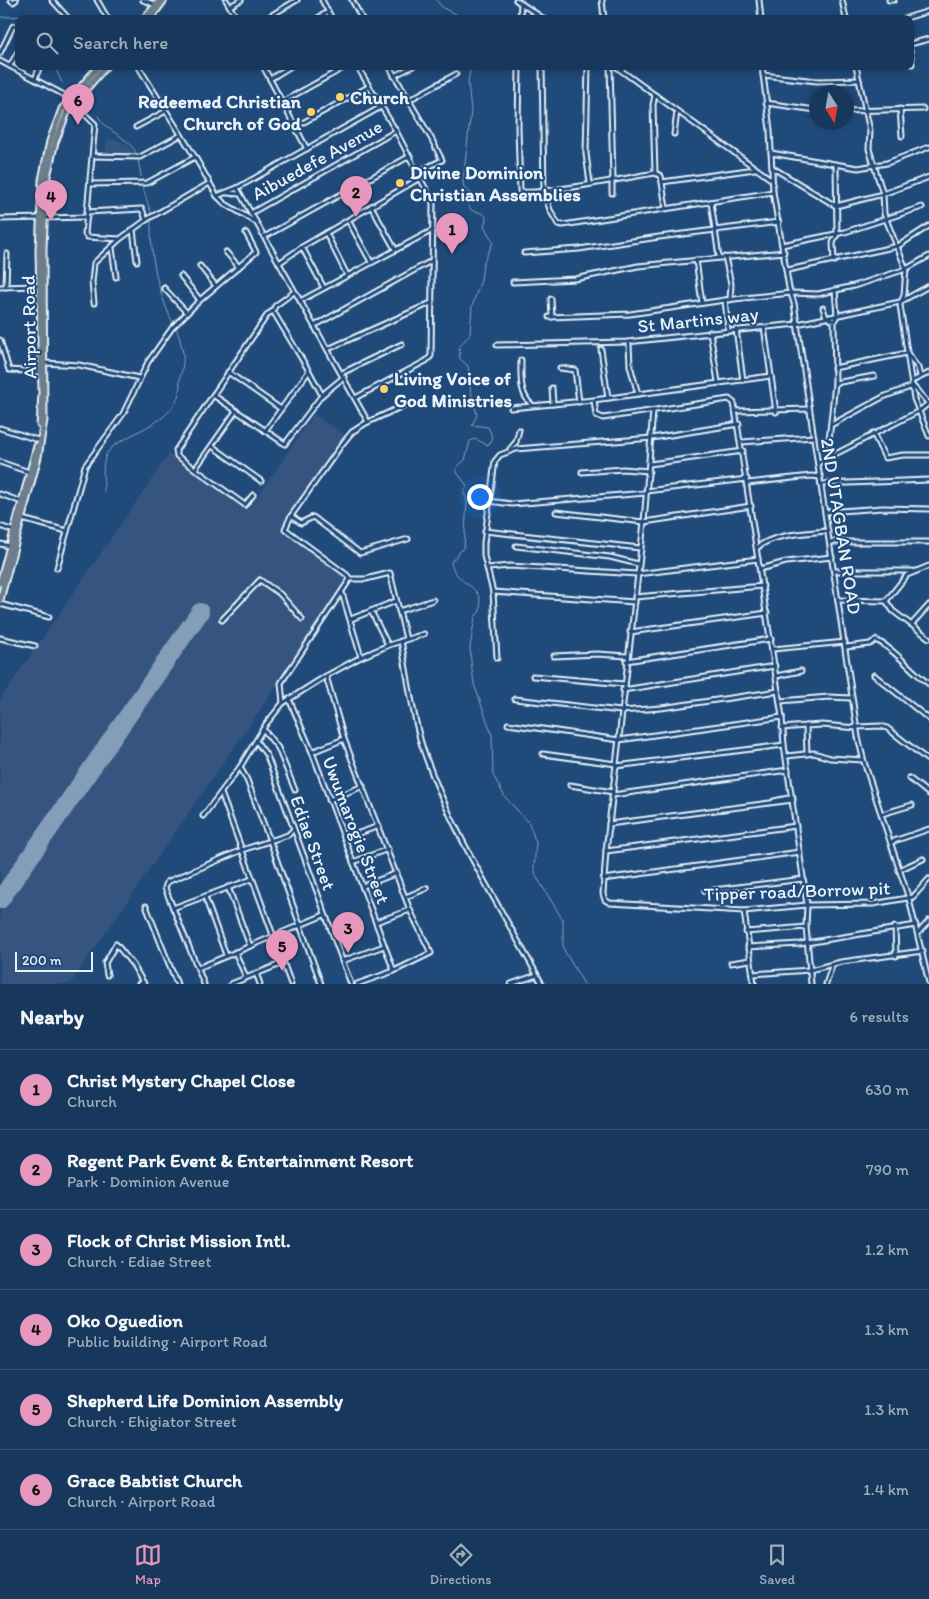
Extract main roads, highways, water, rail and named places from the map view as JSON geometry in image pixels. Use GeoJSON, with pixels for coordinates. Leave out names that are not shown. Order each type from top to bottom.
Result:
{"type":"FeatureCollection","features":[{"type":"Feature","properties":{"kind":"main road"},"geometry":{"type":"LineString","coordinates":[[153,15],[164,0]]}},
{"type":"Feature","properties":{"kind":"main road"},"geometry":{"type":"LineString","coordinates":[[147,15],[158,2]]}},
{"type":"Feature","properties":{"kind":"main road","name":"Airport Road"},"geometry":{"type":"LineString","coordinates":[[0,583],[38,440],[41,372],[41,218],[46,181],[55,142],[71,100],[96,70]]}},
{"type":"Feature","properties":{"kind":"main road","name":"Airport Road"},"geometry":{"type":"LineString","coordinates":[[71,100],[102,70]]}},
{"type":"Feature","properties":{"kind":"main road","name":"Airport Road"},"geometry":{"type":"LineString","coordinates":[[0,600],[38,457],[44,420],[41,218]]}},
{"type":"Feature","properties":{"kind":"waterway"},"geometry":{"type":"LineString","coordinates":[[436,0],[443,8],[458,15]]}},
{"type":"Feature","properties":{"kind":"waterway"},"geometry":{"type":"LineString","coordinates":[[0,17],[15,17]]}},
{"type":"Feature","properties":{"kind":"waterway"},"geometry":{"type":"LineString","coordinates":[[56,70],[62,82]]}},
{"type":"Feature","properties":{"kind":"waterway"},"geometry":{"type":"LineString","coordinates":[[470,70],[468,82],[471,111],[463,182],[464,188],[471,193],[468,204],[471,210],[485,215],[486,221],[484,226],[493,242],[483,264],[481,280],[472,306],[470,334],[459,347],[460,359],[468,366],[470,387],[477,415],[472,425],[488,427],[492,442],[487,445],[476,439],[470,441],[465,460],[457,467],[456,471],[467,486],[464,492],[467,502],[464,547],[451,562],[458,576],[474,589],[480,602],[480,611],[475,617],[470,647],[471,662],[474,684],[492,735],[493,775],[505,797],[529,823],[536,843],[534,867],[536,876],[563,920],[563,945],[565,952],[584,984]]}},
{"type":"Feature","properties":{"kind":"waterway"},"geometry":{"type":"LineString","coordinates":[[98,116],[107,127],[129,143],[137,155]]}},
{"type":"Feature","properties":{"kind":"waterway"},"geometry":{"type":"LineString","coordinates":[[138,159],[142,181]]}},
{"type":"Feature","properties":{"kind":"waterway"},"geometry":{"type":"LineString","coordinates":[[142,185],[151,213]]}},
{"type":"Feature","properties":{"kind":"waterway"},"geometry":{"type":"LineString","coordinates":[[151,220],[153,259],[158,284],[172,321]]}},
{"type":"Feature","properties":{"kind":"waterway"},"geometry":{"type":"LineString","coordinates":[[104,491],[104,462],[109,450],[167,414],[176,401],[180,391],[183,364],[182,349],[177,330]]}},
{"type":"Feature","properties":{"kind":"place","name":"Church"},"geometry":{"type":"Point","coordinates":[340,97]}},
{"type":"Feature","properties":{"kind":"place","name":"Redeemed Christian Church of God"},"geometry":{"type":"Point","coordinates":[311,112]}},
{"type":"Feature","properties":{"kind":"place","name":"Grace Babtist Church"},"geometry":{"type":"Point","coordinates":[78,125]}},
{"type":"Feature","properties":{"kind":"place","name":"Divine Dominion Christian Assemblies"},"geometry":{"type":"Point","coordinates":[400,183]}},
{"type":"Feature","properties":{"kind":"place","name":"Regent Park Event & Entertainment Resort"},"geometry":{"type":"Point","coordinates":[356,217]}},
{"type":"Feature","properties":{"kind":"place","name":"Oko Oguedion"},"geometry":{"type":"Point","coordinates":[51,221]}},
{"type":"Feature","properties":{"kind":"place","name":"Christ Mystery Chapel Close"},"geometry":{"type":"Point","coordinates":[452,254]}},
{"type":"Feature","properties":{"kind":"place","name":"Living Voice of God Ministries"},"geometry":{"type":"Point","coordinates":[384,389]}},
{"type":"Feature","properties":{"kind":"place","name":"Flock of Christ Mission Intl."},"geometry":{"type":"Point","coordinates":[348,953]}},
{"type":"Feature","properties":{"kind":"place","name":"Shepherd Life Dominion Assembly"},"geometry":{"type":"Point","coordinates":[282,971]}}]}
